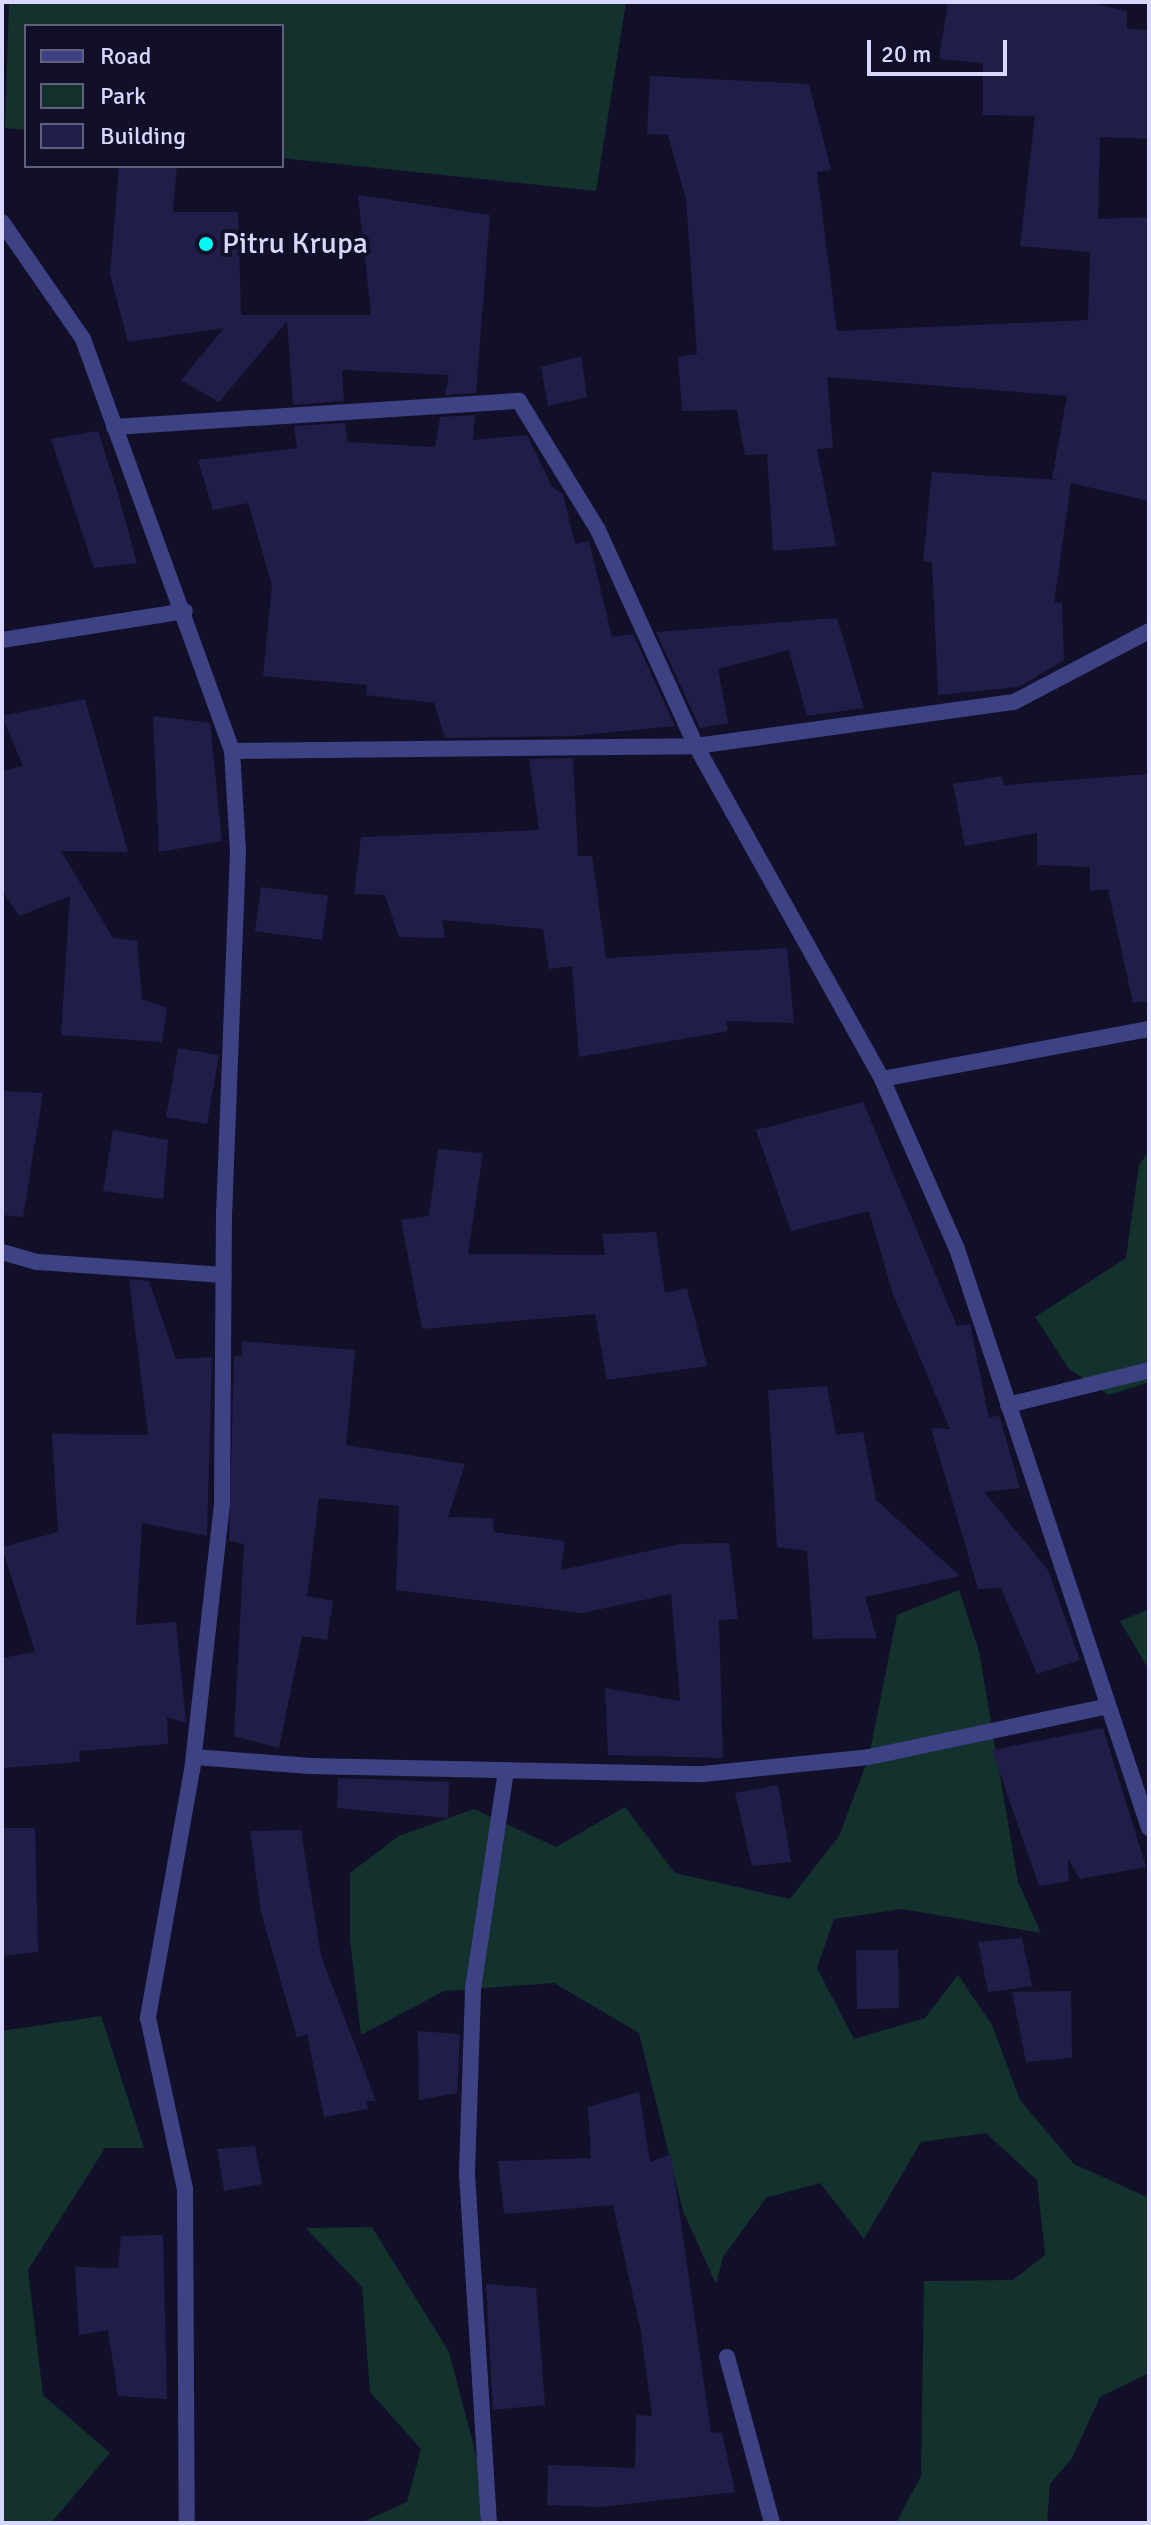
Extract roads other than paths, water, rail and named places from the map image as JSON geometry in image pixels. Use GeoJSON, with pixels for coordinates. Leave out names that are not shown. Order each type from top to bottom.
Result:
{"type":"FeatureCollection","features":[{"type":"Feature","properties":{"kind":"street"},"geometry":{"type":"LineString","coordinates":[[2,222],[83,339],[185,611],[232,751],[238,851],[224,1275],[222,1504],[194,1757],[148,2018],[185,2189],[187,2523]]}},
{"type":"Feature","properties":{"kind":"street"},"geometry":{"type":"LineString","coordinates":[[114,427],[519,401],[598,530],[696,746],[882,1079],[957,1249],[1149,1828]]}},
{"type":"Feature","properties":{"kind":"street"},"geometry":{"type":"LineString","coordinates":[[2,640],[185,611]]}},
{"type":"Feature","properties":{"kind":"street"},"geometry":{"type":"LineString","coordinates":[[232,751],[696,746],[1014,702],[1149,631]]}},
{"type":"Feature","properties":{"kind":"street"},"geometry":{"type":"LineString","coordinates":[[882,1079],[1149,1029]]}},
{"type":"Feature","properties":{"kind":"street"},"geometry":{"type":"LineString","coordinates":[[2,1252],[38,1262],[224,1275]]}},
{"type":"Feature","properties":{"kind":"street"},"geometry":{"type":"LineString","coordinates":[[1008,1405],[1149,1370]]}},
{"type":"Feature","properties":{"kind":"street"},"geometry":{"type":"LineString","coordinates":[[194,1757],[506,1770],[703,1774],[819,1763],[1108,1706]]}},
{"type":"Feature","properties":{"kind":"street"},"geometry":{"type":"LineString","coordinates":[[489,2523],[467,2172],[473,1989],[506,1770]]}},
{"type":"Feature","properties":{"kind":"street"},"geometry":{"type":"LineString","coordinates":[[727,2357],[772,2523]]}},
{"type":"Feature","properties":{"kind":"place","name":"Pitru Krupa"},"geometry":{"type":"Point","coordinates":[206,244]}}]}
